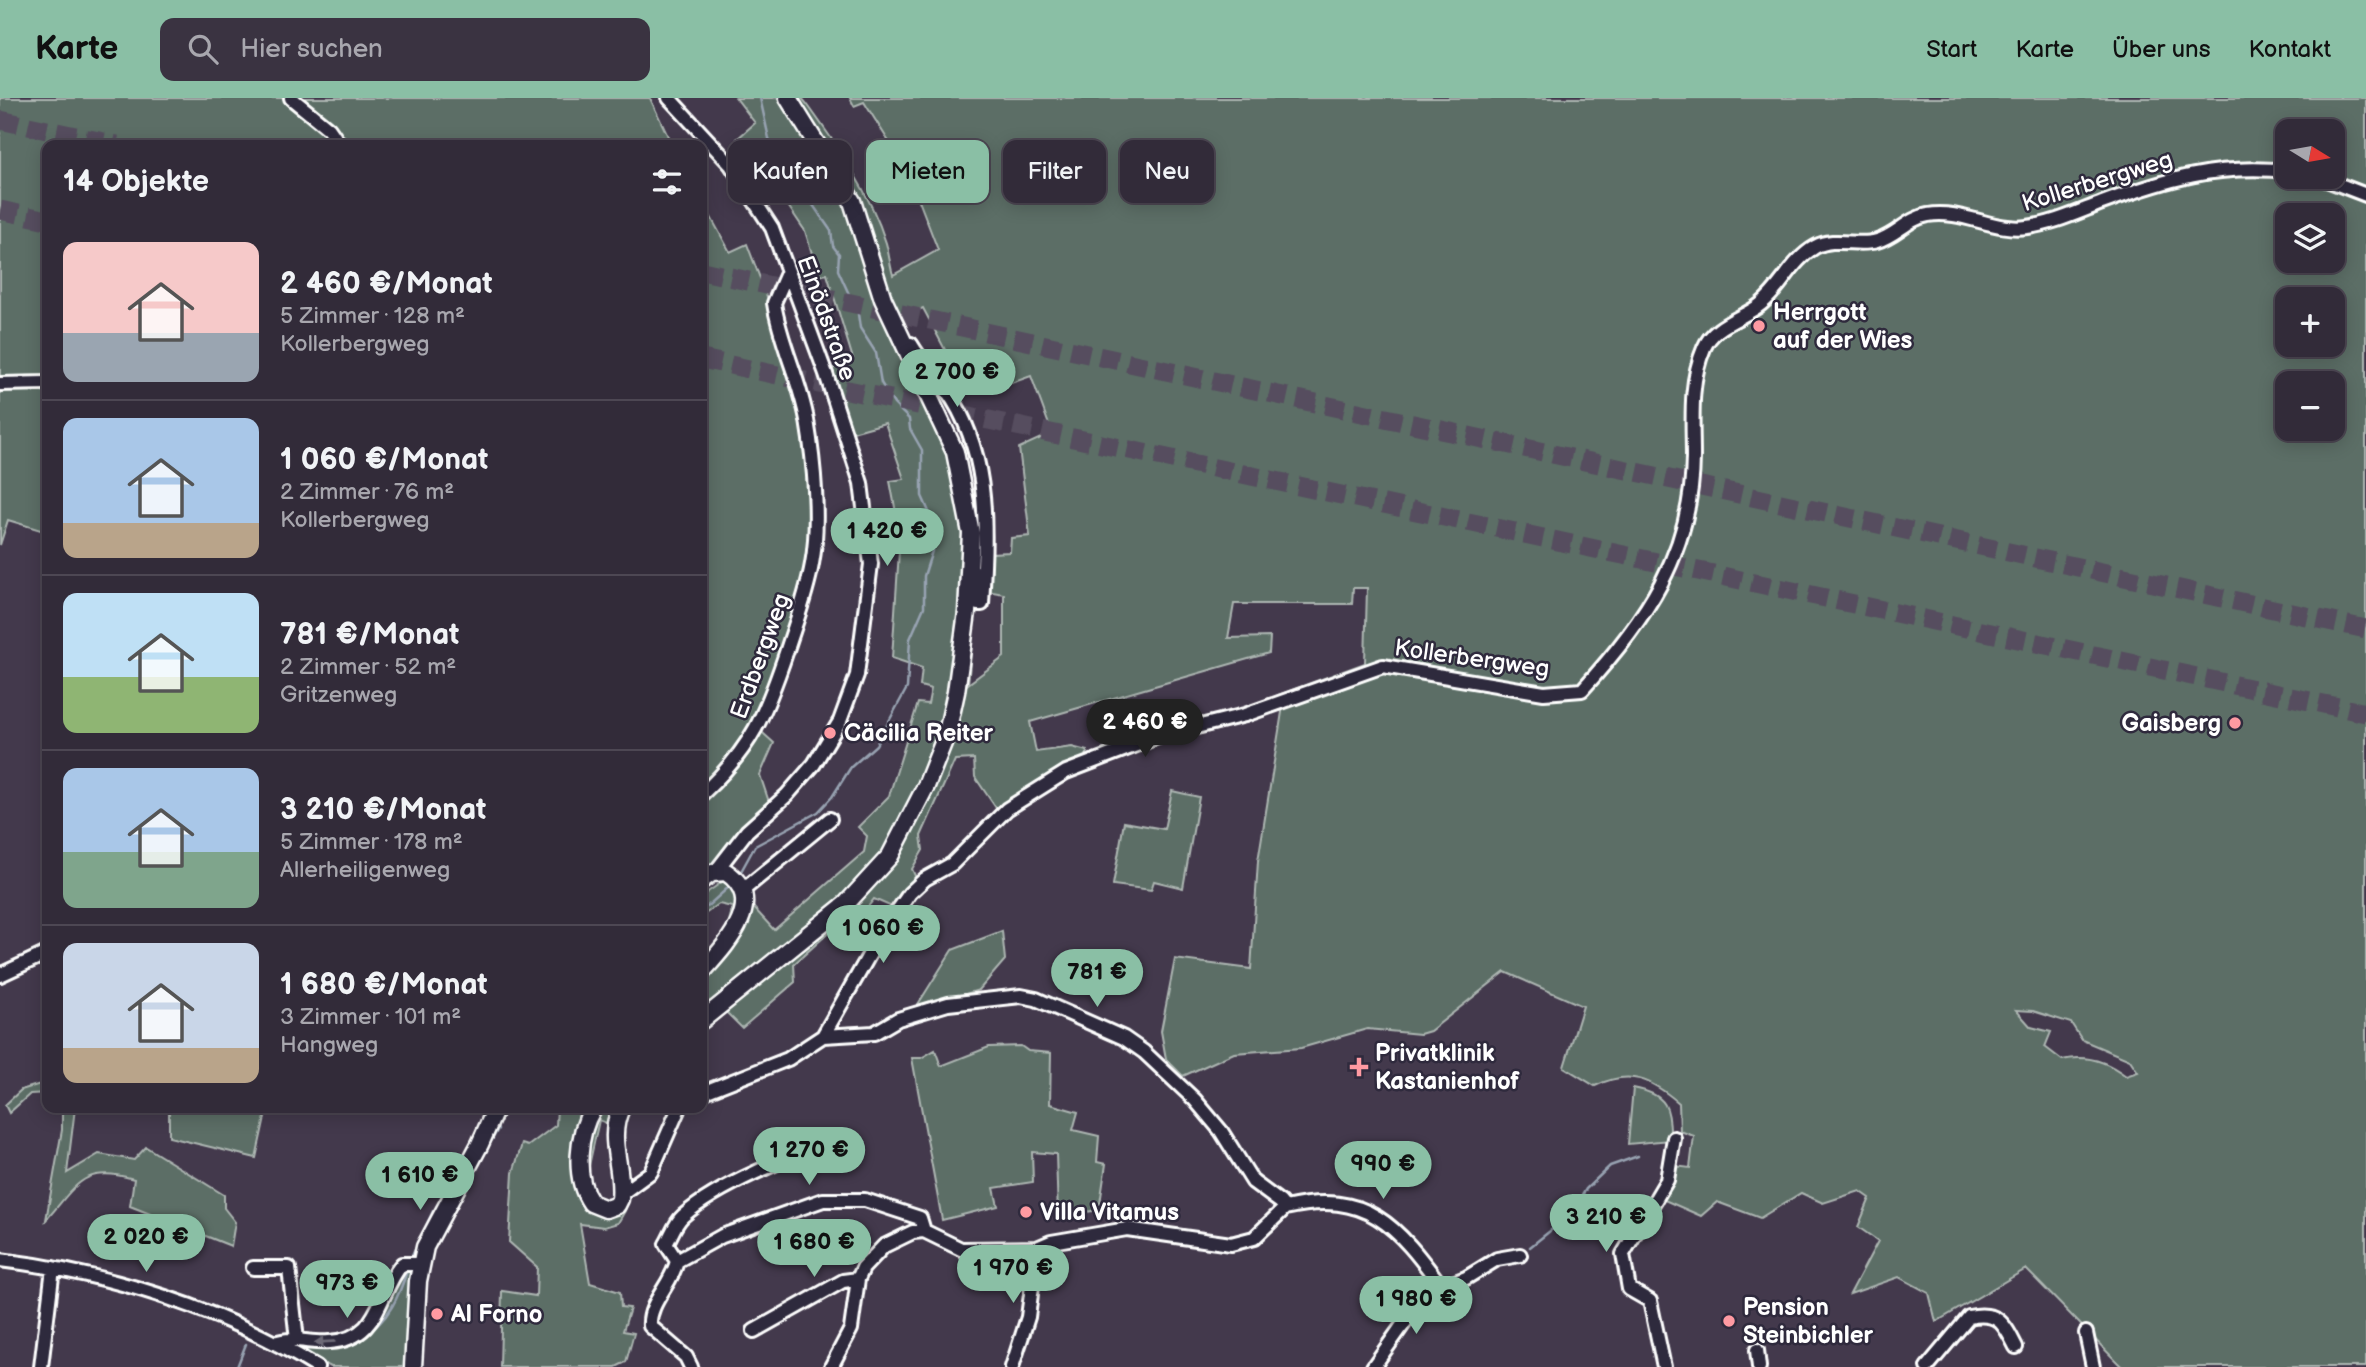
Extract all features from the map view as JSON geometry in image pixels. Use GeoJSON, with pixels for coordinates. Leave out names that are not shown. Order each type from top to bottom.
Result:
{"type":"FeatureCollection","features":[{"type":"Feature","properties":{"kind":"main road"},"geometry":{"type":"LineString","coordinates":[[707,1016],[846,904],[890,856],[926,786],[947,733],[958,682],[970,570],[971,533],[955,452],[883,299],[852,201],[788,98]]}},
{"type":"Feature","properties":{"kind":"main road"},"geometry":{"type":"LineString","coordinates":[[707,966],[736,932],[743,914],[741,888],[715,874]]}},
{"type":"Feature","properties":{"kind":"main road"},"geometry":{"type":"LineString","coordinates":[[413,1367],[410,1264],[468,1167],[494,1113]]}},
{"type":"Feature","properties":{"kind":"main road"},"geometry":{"type":"LineString","coordinates":[[591,1113],[581,1143],[580,1167],[584,1192],[594,1205],[606,1209],[617,1205],[621,1195],[614,1146],[614,1129],[619,1113]]}},
{"type":"Feature","properties":{"kind":"street"},"geometry":{"type":"LineString","coordinates":[[291,98],[329,128],[337,140]]}},
{"type":"Feature","properties":{"kind":"street","name":"Einödstraße"},"geometry":{"type":"LineString","coordinates":[[669,98],[731,165],[772,228],[861,483],[871,564],[866,619],[853,688],[831,738],[814,764],[787,795],[747,831],[715,874]]}},
{"type":"Feature","properties":{"kind":"street","name":"Kollerbergweg"},"geometry":{"type":"LineString","coordinates":[[707,1091],[788,1059],[823,1036],[880,936],[910,893],[925,878],[952,864],[1007,809],[1066,772],[1160,736],[1245,715],[1383,666],[1544,693],[1583,690],[1624,642],[1674,561],[1684,522],[1693,458],[1693,400],[1700,361],[1709,338],[1758,306],[1804,255],[1817,246],[1832,241],[1880,240],[1912,220],[1936,214],[2025,228],[2052,222],[2185,176],[2219,169],[2275,171]]}},
{"type":"Feature","properties":{"kind":"street"},"geometry":{"type":"LineString","coordinates":[[2345,187],[2366,195]]}},
{"type":"Feature","properties":{"kind":"street","name":"Erdbergweg"},"geometry":{"type":"LineString","coordinates":[[707,789],[737,759],[757,731],[796,625],[813,561],[812,454],[807,419],[774,303],[788,271]]}},
{"type":"Feature","properties":{"kind":"street"},"geometry":{"type":"LineString","coordinates":[[903,343],[910,342],[952,397],[975,452],[985,514],[982,604],[978,604],[975,571],[970,570]]}},
{"type":"Feature","properties":{"kind":"street"},"geometry":{"type":"LineString","coordinates":[[0,384],[42,383]]}},
{"type":"Feature","properties":{"kind":"street"},"geometry":{"type":"LineString","coordinates":[[741,888],[830,819]]}},
{"type":"Feature","properties":{"kind":"street"},"geometry":{"type":"LineString","coordinates":[[0,975],[42,955]]}},
{"type":"Feature","properties":{"kind":"street"},"geometry":{"type":"LineString","coordinates":[[823,1036],[874,1033],[898,1019],[948,1004],[1021,996],[1036,999],[1124,1038],[1144,1052],[1221,1130],[1253,1182],[1285,1208]]}},
{"type":"Feature","properties":{"kind":"street"},"geometry":{"type":"LineString","coordinates":[[621,1195],[651,1172],[677,1113]]}},
{"type":"Feature","properties":{"kind":"street"},"geometry":{"type":"LineString","coordinates":[[1664,1367],[1653,1308],[1650,1301],[1629,1289],[1623,1254],[1667,1180],[1674,1138]]}},
{"type":"Feature","properties":{"kind":"street"},"geometry":{"type":"LineString","coordinates":[[691,1367],[686,1357],[650,1326],[649,1316],[675,1273],[677,1261],[666,1244],[681,1217],[730,1187],[787,1158],[838,1139]]}},
{"type":"Feature","properties":{"kind":"street"},"geometry":{"type":"LineString","coordinates":[[677,1261],[722,1236],[823,1200],[865,1199],[899,1209],[919,1218],[924,1231]]}},
{"type":"Feature","properties":{"kind":"street"},"geometry":{"type":"LineString","coordinates":[[831,1367],[854,1320],[858,1279],[872,1256],[884,1246],[913,1232],[924,1231],[961,1249],[1037,1248],[1051,1242],[1127,1229],[1211,1243],[1242,1243],[1261,1233],[1285,1208],[1325,1203],[1367,1211],[1394,1228],[1413,1246],[1442,1287]]}},
{"type":"Feature","properties":{"kind":"street"},"geometry":{"type":"LineString","coordinates":[[1012,1367],[1028,1317],[1037,1248]]}},
{"type":"Feature","properties":{"kind":"street"},"geometry":{"type":"LineString","coordinates":[[1373,1367],[1412,1312],[1442,1287],[1466,1278],[1497,1259],[1520,1255]]}},
{"type":"Feature","properties":{"kind":"street"},"geometry":{"type":"LineString","coordinates":[[0,1260],[53,1268],[164,1296],[275,1343],[295,1361],[317,1367]]}},
{"type":"Feature","properties":{"kind":"street"},"geometry":{"type":"LineString","coordinates":[[275,1343],[297,1340],[336,1342],[364,1330],[375,1318],[410,1264]]}},
{"type":"Feature","properties":{"kind":"street"},"geometry":{"type":"LineString","coordinates":[[41,1367],[53,1268]]}},
{"type":"Feature","properties":{"kind":"street"},"geometry":{"type":"LineString","coordinates":[[253,1268],[289,1268],[297,1340]]}},
{"type":"Feature","properties":{"kind":"street"},"geometry":{"type":"LineString","coordinates":[[754,1331],[843,1281],[858,1279]]}},
{"type":"Feature","properties":{"kind":"street"},"geometry":{"type":"LineString","coordinates":[[1927,1367],[1969,1317],[1991,1315],[2001,1320],[2016,1347]]}},
{"type":"Feature","properties":{"kind":"street"},"geometry":{"type":"LineString","coordinates":[[2086,1333],[2093,1367]]}},
{"type":"Feature","properties":{"kind":"street"},"geometry":{"type":"LineString","coordinates":[[1756,1350],[1759,1367]]}},
{"type":"Feature","properties":{"kind":"green space"},"geometry":{"type":"Polygon","coordinates":[[[0,98],[650,98],[670,140],[42,140],[42,530],[8,520],[0,545],[0,98]]]}},
{"type":"Feature","properties":{"kind":"green space"},"geometry":{"type":"Polygon","coordinates":[[[736,98],[782,98],[807,140],[738,140],[755,123],[736,98]]]}},
{"type":"Feature","properties":{"kind":"green space"},"geometry":{"type":"Polygon","coordinates":[[[795,98],[802,98],[832,140],[824,140],[795,98]]]}},
{"type":"Feature","properties":{"kind":"green space"},"geometry":{"type":"Polygon","coordinates":[[[850,98],[2366,98],[2366,1367],[2122,1367],[2026,1269],[1936,1322],[1929,1293],[1899,1277],[1850,1294],[1878,1241],[1858,1227],[1870,1198],[1860,1191],[1823,1203],[1801,1193],[1760,1218],[1717,1202],[1701,1216],[1662,1199],[1675,1166],[1690,1168],[1694,1136],[1680,1131],[1679,1103],[1659,1088],[1640,1079],[1619,1078],[1595,1086],[1564,1067],[1583,1006],[1505,972],[1430,1031],[1420,1034],[1367,1029],[1301,1048],[1234,1053],[1183,1076],[1166,1059],[1161,1031],[1175,959],[1251,969],[1258,861],[1283,706],[1278,695],[1365,663],[1367,588],[1353,588],[1352,604],[1234,604],[1228,638],[1270,637],[1269,653],[1030,722],[1036,752],[1072,747],[1087,751],[1086,761],[998,811],[975,777],[974,759],[955,760],[921,836],[923,850],[912,869],[916,878],[892,907],[874,899],[863,913],[854,910],[794,964],[795,982],[742,1028],[723,1009],[852,904],[941,762],[976,602],[968,684],[1004,657],[1004,594],[987,591],[991,553],[1010,552],[1011,538],[1030,536],[1019,448],[1052,433],[1031,376],[989,391],[982,386],[972,389],[960,360],[952,363],[923,308],[898,319],[852,186],[852,171],[879,224],[893,275],[938,250],[920,203],[989,203],[989,140],[888,140],[864,102],[854,106],[850,98]],[[2016,1010],[2031,1027],[2051,1032],[2045,1047],[2062,1060],[2088,1058],[2111,1066],[2126,1076],[2138,1072],[2130,1060],[2082,1040],[2071,1023],[2033,1011],[2016,1010]]]}},
{"type":"Feature","properties":{"kind":"green space"},"geometry":{"type":"Polygon","coordinates":[[[786,203],[846,203],[948,447],[966,544],[951,696],[930,762],[882,857],[835,906],[707,1010],[707,972],[750,908],[753,907],[774,930],[864,852],[867,836],[858,827],[889,796],[918,703],[928,704],[931,689],[920,686],[922,668],[892,658],[899,551],[909,551],[909,519],[897,518],[890,481],[904,479],[885,423],[849,433],[828,371],[853,359],[827,274],[819,276],[805,231],[786,203]]]}},
{"type":"Feature","properties":{"kind":"green space"},"geometry":{"type":"Polygon","coordinates":[[[707,210],[730,252],[747,244],[769,302],[804,419],[812,525],[809,565],[755,726],[774,743],[760,775],[769,802],[707,869],[707,210]]]}},
{"type":"Feature","properties":{"kind":"green space"},"geometry":{"type":"Polygon","coordinates":[[[1172,791],[1199,797],[1183,888],[1154,881],[1151,890],[1113,885],[1124,822],[1164,829],[1172,791]]]}},
{"type":"Feature","properties":{"kind":"green space"},"geometry":{"type":"Polygon","coordinates":[[[725,880],[736,890],[736,919],[707,959],[707,953],[726,929],[732,907],[719,904],[707,912],[707,893],[725,880]]]}},
{"type":"Feature","properties":{"kind":"green space"},"geometry":{"type":"Polygon","coordinates":[[[1002,931],[1005,960],[979,990],[915,1009],[952,950],[1002,931]]]}},
{"type":"Feature","properties":{"kind":"green space"},"geometry":{"type":"Polygon","coordinates":[[[1021,1046],[1028,1051],[1051,1053],[1050,1104],[1078,1112],[1073,1130],[1099,1136],[1097,1162],[1106,1164],[1099,1210],[1058,1216],[1056,1154],[1032,1152],[1033,1182],[994,1188],[998,1206],[942,1220],[912,1058],[921,1058],[935,1050],[941,1066],[989,1047],[1021,1046]]]}},
{"type":"Feature","properties":{"kind":"green space"},"geometry":{"type":"Polygon","coordinates":[[[42,1084],[42,1093],[30,1094],[9,1113],[5,1105],[21,1090],[42,1084]]]}},
{"type":"Feature","properties":{"kind":"green space"},"geometry":{"type":"Polygon","coordinates":[[[1633,1088],[1653,1094],[1665,1104],[1670,1140],[1628,1144],[1633,1088]]]}},
{"type":"Feature","properties":{"kind":"green space"},"geometry":{"type":"Polygon","coordinates":[[[62,1113],[74,1113],[67,1173],[99,1154],[134,1160],[146,1147],[224,1195],[224,1208],[235,1222],[231,1246],[130,1206],[134,1179],[117,1175],[103,1174],[82,1181],[46,1220],[62,1130],[62,1113]]]}},
{"type":"Feature","properties":{"kind":"green space"},"geometry":{"type":"Polygon","coordinates":[[[169,1113],[266,1113],[256,1158],[169,1137],[169,1113]]]}},
{"type":"Feature","properties":{"kind":"green space"},"geometry":{"type":"Polygon","coordinates":[[[557,1113],[586,1113],[582,1121],[588,1208],[605,1216],[628,1197],[625,1211],[618,1223],[604,1227],[580,1224],[590,1283],[620,1292],[621,1307],[630,1308],[623,1331],[634,1333],[626,1362],[616,1367],[500,1367],[502,1291],[536,1296],[537,1267],[509,1242],[513,1173],[522,1144],[528,1146],[556,1125],[557,1113]]]}},
{"type":"Feature","properties":{"kind":"green space"},"geometry":{"type":"Polygon","coordinates":[[[597,1113],[613,1113],[609,1124],[599,1120],[587,1175],[587,1140],[597,1113]]]}},
{"type":"Feature","properties":{"kind":"green space"},"geometry":{"type":"Polygon","coordinates":[[[411,1269],[407,1367],[331,1367],[299,1351],[300,1344],[352,1340],[403,1270],[411,1269]]]}},
{"type":"Feature","properties":{"kind":"waterway"},"geometry":{"type":"LineString","coordinates":[[739,875],[755,846],[818,812],[832,797],[851,767],[876,745],[907,688],[910,639],[924,607],[924,576],[938,532],[922,496],[922,450],[910,429],[909,419],[894,404],[881,383],[876,353],[860,328],[858,314],[838,270],[839,254],[833,246],[831,231],[788,169],[790,163],[783,149],[775,150],[770,143],[760,98]]}},
{"type":"Feature","properties":{"kind":"waterway"},"geometry":{"type":"LineString","coordinates":[[707,907],[730,886]]}},
{"type":"Feature","properties":{"kind":"waterway"},"geometry":{"type":"LineString","coordinates":[[481,1160],[498,1129]]}},
{"type":"Feature","properties":{"kind":"waterway"},"geometry":{"type":"LineString","coordinates":[[1530,1247],[1570,1215],[1586,1189],[1610,1166],[1638,1156]]}},
{"type":"Feature","properties":{"kind":"waterway"},"geometry":{"type":"LineString","coordinates":[[411,1258],[433,1211]]}},
{"type":"Feature","properties":{"kind":"waterway"},"geometry":{"type":"LineString","coordinates":[[363,1336],[380,1323],[392,1307],[408,1268]]}},
{"type":"Feature","properties":{"kind":"waterway"},"geometry":{"type":"LineString","coordinates":[[237,1367],[246,1344]]}},
{"type":"Feature","properties":{"kind":"waterway"},"geometry":{"type":"LineString","coordinates":[[301,1347],[324,1349],[348,1344]]}},
{"type":"Feature","properties":{"kind":"tunnel"},"geometry":{"type":"LineString","coordinates":[[0,120],[94,140]]}},
{"type":"Feature","properties":{"kind":"tunnel"},"geometry":{"type":"LineString","coordinates":[[0,210],[42,219]]}},
{"type":"Feature","properties":{"kind":"tunnel"},"geometry":{"type":"LineString","coordinates":[[707,272],[2366,629]]}},
{"type":"Feature","properties":{"kind":"tunnel"},"geometry":{"type":"LineString","coordinates":[[707,360],[2366,713]]}},
{"type":"Feature","properties":{"kind":"place","name":"Herrgott auf der Wies"},"geometry":{"type":"Point","coordinates":[1759,326]}},
{"type":"Feature","properties":{"kind":"place","name":"Gaisberg"},"geometry":{"type":"Point","coordinates":[2235,723]}},
{"type":"Feature","properties":{"kind":"place","name":"Cäcilia Reiter"},"geometry":{"type":"Point","coordinates":[830,733]}},
{"type":"Feature","properties":{"kind":"place","name":"Privatklinik Kastanienhof"},"geometry":{"type":"Point","coordinates":[1359,1067]}},
{"type":"Feature","properties":{"kind":"place","name":"Villa Vitamus"},"geometry":{"type":"Point","coordinates":[1026,1212]}},
{"type":"Feature","properties":{"kind":"place","name":"Al Forno"},"geometry":{"type":"Point","coordinates":[437,1314]}},
{"type":"Feature","properties":{"kind":"place","name":"Pension Steinbichler"},"geometry":{"type":"Point","coordinates":[1729,1321]}}]}
